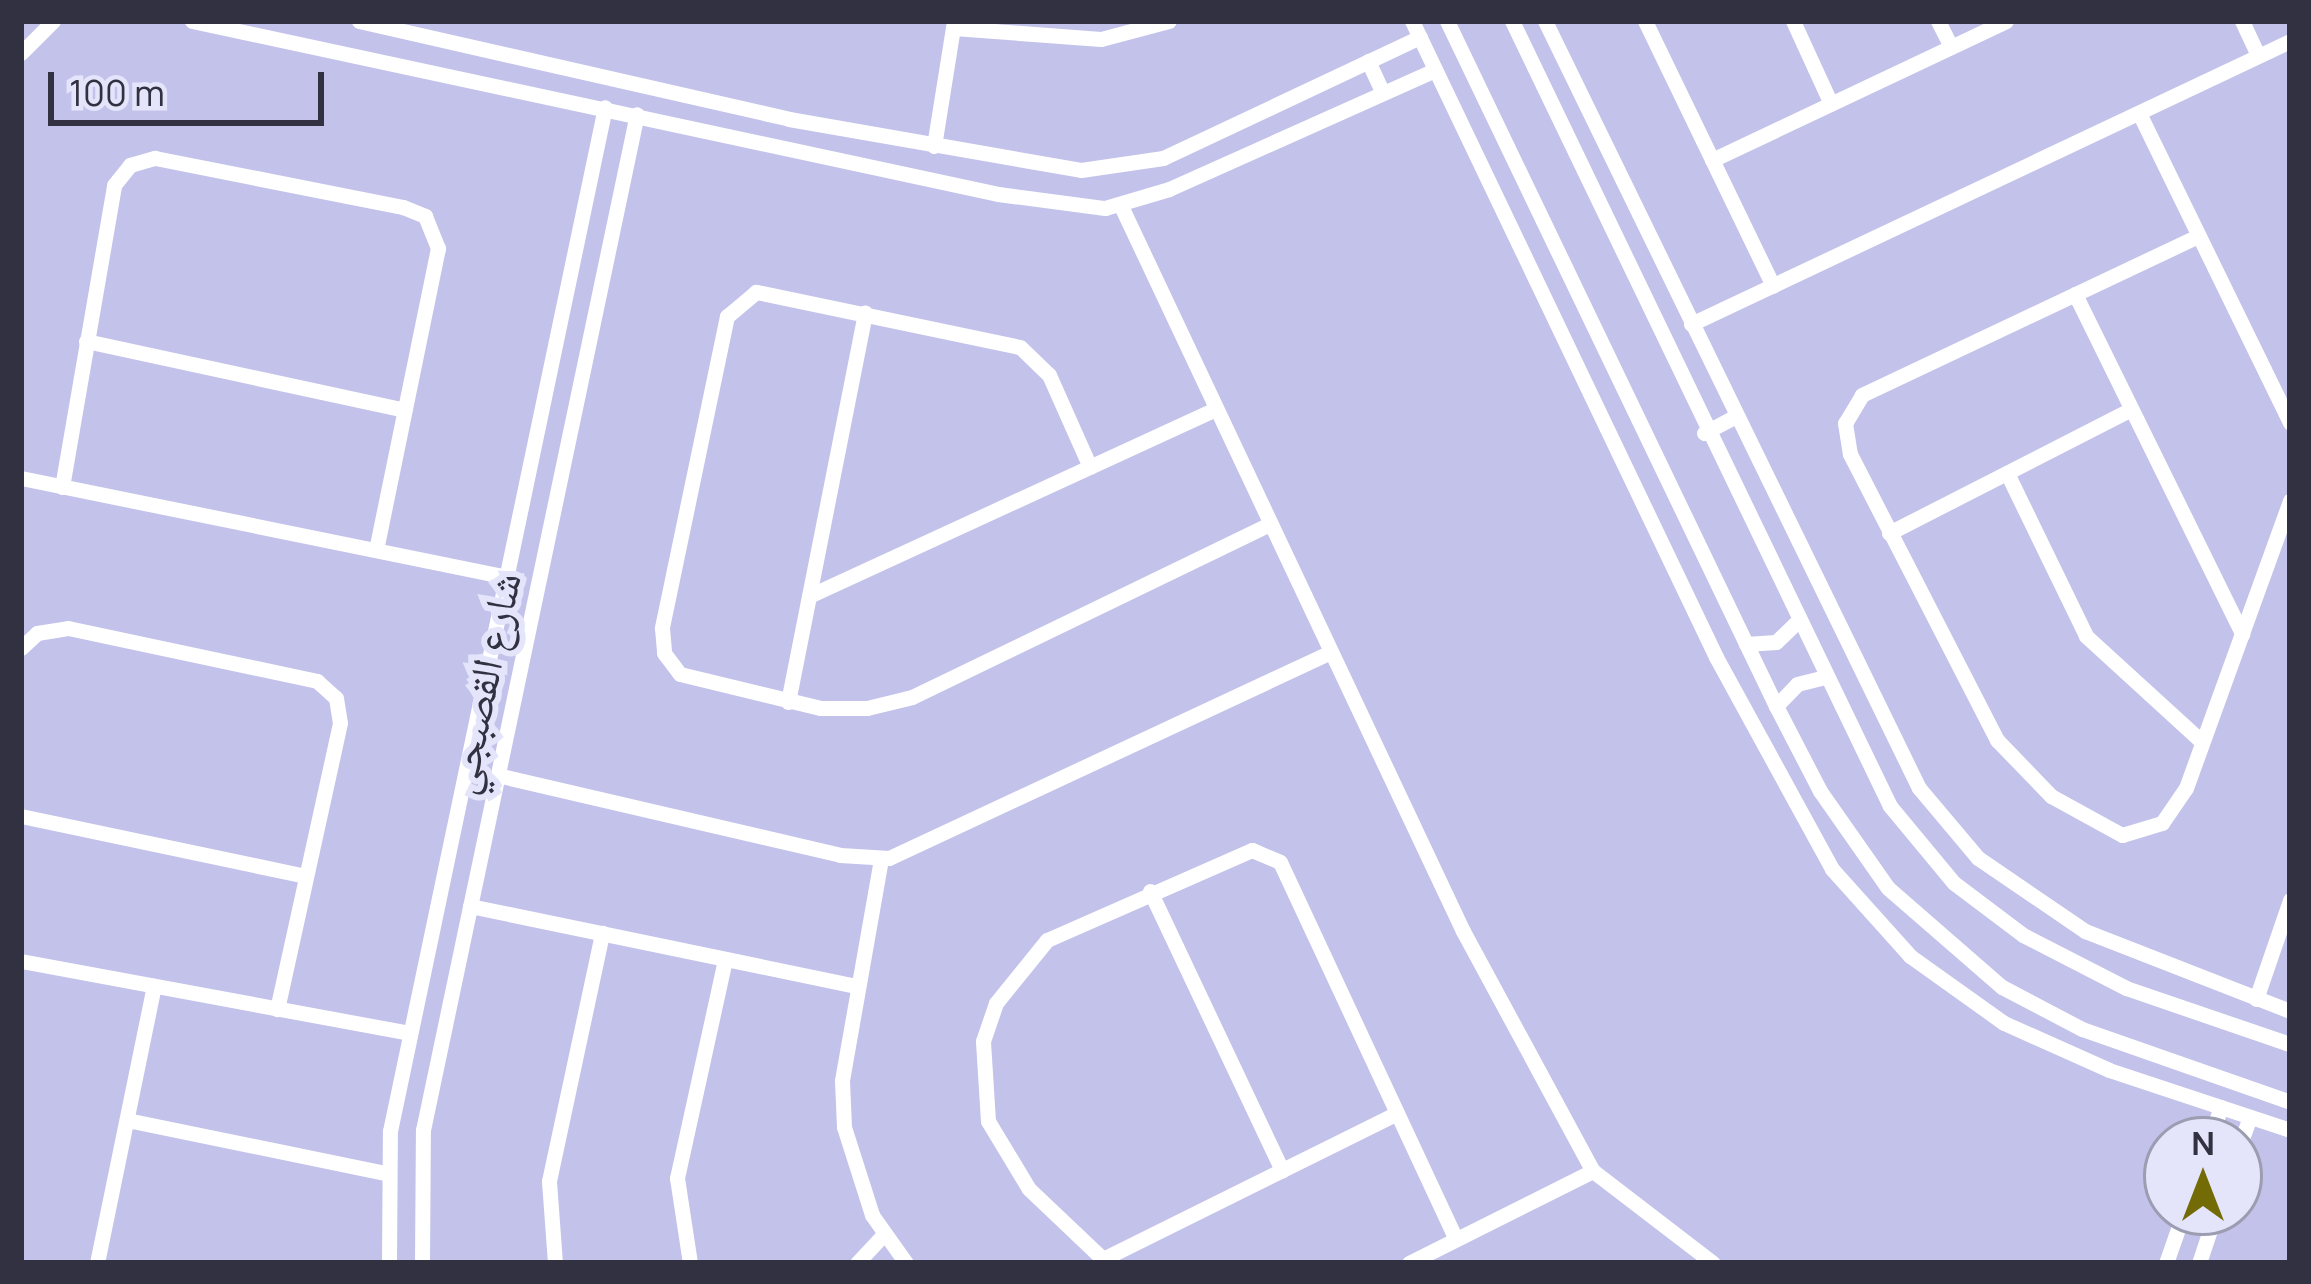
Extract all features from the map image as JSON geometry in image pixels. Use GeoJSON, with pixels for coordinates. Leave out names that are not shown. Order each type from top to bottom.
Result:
{"type":"FeatureCollection","features":[{"type":"Feature","properties":{"kind":"street"},"geometry":{"type":"LineString","coordinates":[[21,53],[53,21]]}},
{"type":"Feature","properties":{"kind":"street"},"geometry":{"type":"LineString","coordinates":[[192,21],[998,194],[1121,206],[1436,70]]}},
{"type":"Feature","properties":{"kind":"street"},"geometry":{"type":"LineString","coordinates":[[359,21],[789,119],[1054,169],[1136,164],[1368,62],[1416,29],[1716,657],[1832,869],[1869,915],[1956,992],[2004,1023],[2109,1070],[2247,1116]]}},
{"type":"Feature","properties":{"kind":"street"},"geometry":{"type":"LineString","coordinates":[[934,146],[954,25],[1101,39],[1168,21]]}},
{"type":"Feature","properties":{"kind":"street"},"geometry":{"type":"LineString","coordinates":[[1447,21],[1776,706],[1856,846],[1961,957],[2002,986],[2119,1043],[2290,1102]]}},
{"type":"Feature","properties":{"kind":"street"},"geometry":{"type":"LineString","coordinates":[[1512,21],[1704,433],[1890,806],[1954,883],[2023,935],[2126,988],[2290,1044]]}},
{"type":"Feature","properties":{"kind":"street"},"geometry":{"type":"LineString","coordinates":[[1545,21],[1919,788],[2008,884],[2141,957],[2289,1007]]}},
{"type":"Feature","properties":{"kind":"street"},"geometry":{"type":"LineString","coordinates":[[1645,21],[1773,286]]}},
{"type":"Feature","properties":{"kind":"street"},"geometry":{"type":"LineString","coordinates":[[1792,21],[1831,104]]}},
{"type":"Feature","properties":{"kind":"street"},"geometry":{"type":"LineString","coordinates":[[1938,21],[1951,47]]}},
{"type":"Feature","properties":{"kind":"street"},"geometry":{"type":"LineString","coordinates":[[1712,160],[2006,21]]}},
{"type":"Feature","properties":{"kind":"street"},"geometry":{"type":"LineString","coordinates":[[2242,21],[2258,56]]}},
{"type":"Feature","properties":{"kind":"street"},"geometry":{"type":"LineString","coordinates":[[1691,324],[2290,41]]}},
{"type":"Feature","properties":{"kind":"street"},"geometry":{"type":"LineString","coordinates":[[1368,62],[1383,93]]}},
{"type":"Feature","properties":{"kind":"street","name":"شارع القصبجي"},"geometry":{"type":"LineString","coordinates":[[389,1263],[386,1172],[409,1033],[605,106]]}},
{"type":"Feature","properties":{"kind":"street"},"geometry":{"type":"LineString","coordinates":[[2138,113],[2290,423]]}},
{"type":"Feature","properties":{"kind":"street","name":"شارع القصبجي"},"geometry":{"type":"LineString","coordinates":[[422,1263],[423,1130],[637,114]]}},
{"type":"Feature","properties":{"kind":"street"},"geometry":{"type":"LineString","coordinates":[[789,119],[796,151]]}},
{"type":"Feature","properties":{"kind":"street"},"geometry":{"type":"LineString","coordinates":[[62,487],[114,185],[142,160],[403,207],[432,226],[439,248],[376,550]]}},
{"type":"Feature","properties":{"kind":"street"},"geometry":{"type":"LineString","coordinates":[[591,168],[623,173]]}},
{"type":"Feature","properties":{"kind":"street"},"geometry":{"type":"LineString","coordinates":[[1603,212],[1630,198]]}},
{"type":"Feature","properties":{"kind":"street"},"geometry":{"type":"LineString","coordinates":[[1121,206],[1463,931],[1593,1171],[1714,1263]]}},
{"type":"Feature","properties":{"kind":"street"},"geometry":{"type":"LineString","coordinates":[[2198,236],[1876,387],[1851,407],[1845,439],[1977,707],[2051,796],[2098,827],[2143,832],[2176,807],[2290,500]]}},
{"type":"Feature","properties":{"kind":"street"},"geometry":{"type":"LineString","coordinates":[[1090,467],[1049,375],[1020,347],[769,290],[744,297],[727,316],[662,628],[664,653],[680,674],[788,702],[867,708],[912,698],[1268,525]]}},
{"type":"Feature","properties":{"kind":"street"},"geometry":{"type":"LineString","coordinates":[[2074,294],[2242,634]]}},
{"type":"Feature","properties":{"kind":"street"},"geometry":{"type":"LineString","coordinates":[[788,702],[865,313]]}},
{"type":"Feature","properties":{"kind":"street"},"geometry":{"type":"LineString","coordinates":[[86,341],[405,410]]}},
{"type":"Feature","properties":{"kind":"street"},"geometry":{"type":"LineString","coordinates":[[1591,392],[1618,375]]}},
{"type":"Feature","properties":{"kind":"street"},"geometry":{"type":"LineString","coordinates":[[1889,533],[2131,409]]}},
{"type":"Feature","properties":{"kind":"street"},"geometry":{"type":"LineString","coordinates":[[809,596],[1214,410]]}},
{"type":"Feature","properties":{"kind":"street"},"geometry":{"type":"LineString","coordinates":[[1704,433],[1736,416]]}},
{"type":"Feature","properties":{"kind":"street"},"geometry":{"type":"LineString","coordinates":[[2007,473],[2086,636],[2202,742]]}},
{"type":"Feature","properties":{"kind":"street"},"geometry":{"type":"LineString","coordinates":[[21,478],[504,576]]}},
{"type":"Feature","properties":{"kind":"street"},"geometry":{"type":"LineString","coordinates":[[1746,644],[1776,641],[1798,621]]}},
{"type":"Feature","properties":{"kind":"street"},"geometry":{"type":"LineString","coordinates":[[21,648],[38,633],[68,628],[328,688],[340,723],[277,1009]]}},
{"type":"Feature","properties":{"kind":"street"},"geometry":{"type":"LineString","coordinates":[[497,776],[881,859],[935,842],[1328,653]]}},
{"type":"Feature","properties":{"kind":"street"},"geometry":{"type":"LineString","coordinates":[[488,654],[520,661]]}},
{"type":"Feature","properties":{"kind":"street"},"geometry":{"type":"LineString","coordinates":[[1776,706],[1797,684],[1825,676]]}},
{"type":"Feature","properties":{"kind":"street"},"geometry":{"type":"LineString","coordinates":[[21,816],[306,876]]}},
{"type":"Feature","properties":{"kind":"street"},"geometry":{"type":"LineString","coordinates":[[1832,869],[1856,846]]}},
{"type":"Feature","properties":{"kind":"street"},"geometry":{"type":"LineString","coordinates":[[1397,1113],[1105,1261],[1004,1158],[984,1101],[983,1041],[1012,974],[1047,940],[1238,851],[1278,860],[1397,1113],[1456,1239]]}},
{"type":"Feature","properties":{"kind":"street"},"geometry":{"type":"LineString","coordinates":[[881,859],[842,1081],[844,1127],[854,1172],[884,1234],[906,1263]]}},
{"type":"Feature","properties":{"kind":"street"},"geometry":{"type":"LineString","coordinates":[[1150,891],[1282,1170]]}},
{"type":"Feature","properties":{"kind":"street"},"geometry":{"type":"LineString","coordinates":[[2256,999],[2282,952],[2290,900]]}},
{"type":"Feature","properties":{"kind":"street"},"geometry":{"type":"LineString","coordinates":[[470,906],[859,986]]}},
{"type":"Feature","properties":{"kind":"street"},"geometry":{"type":"LineString","coordinates":[[555,1263],[551,1169],[602,933]]}},
{"type":"Feature","properties":{"kind":"street"},"geometry":{"type":"LineString","coordinates":[[2126,988],[2141,957]]}},
{"type":"Feature","properties":{"kind":"street"},"geometry":{"type":"LineString","coordinates":[[690,1263],[677,1178],[725,958]]}},
{"type":"Feature","properties":{"kind":"street"},"geometry":{"type":"LineString","coordinates":[[21,961],[409,1033]]}},
{"type":"Feature","properties":{"kind":"street"},"geometry":{"type":"LineString","coordinates":[[97,1263],[154,986]]}},
{"type":"Feature","properties":{"kind":"street"},"geometry":{"type":"LineString","coordinates":[[2109,1070],[2119,1043]]}},
{"type":"Feature","properties":{"kind":"street"},"geometry":{"type":"LineString","coordinates":[[2218,1116],[2221,1107]]}},
{"type":"Feature","properties":{"kind":"street"},"geometry":{"type":"LineString","coordinates":[[127,1120],[386,1172]]}},
{"type":"Feature","properties":{"kind":"street"},"geometry":{"type":"LineString","coordinates":[[1409,1263],[1593,1171]]}},
{"type":"Feature","properties":{"kind":"street"},"geometry":{"type":"LineString","coordinates":[[856,1263],[884,1234]]}}]}
